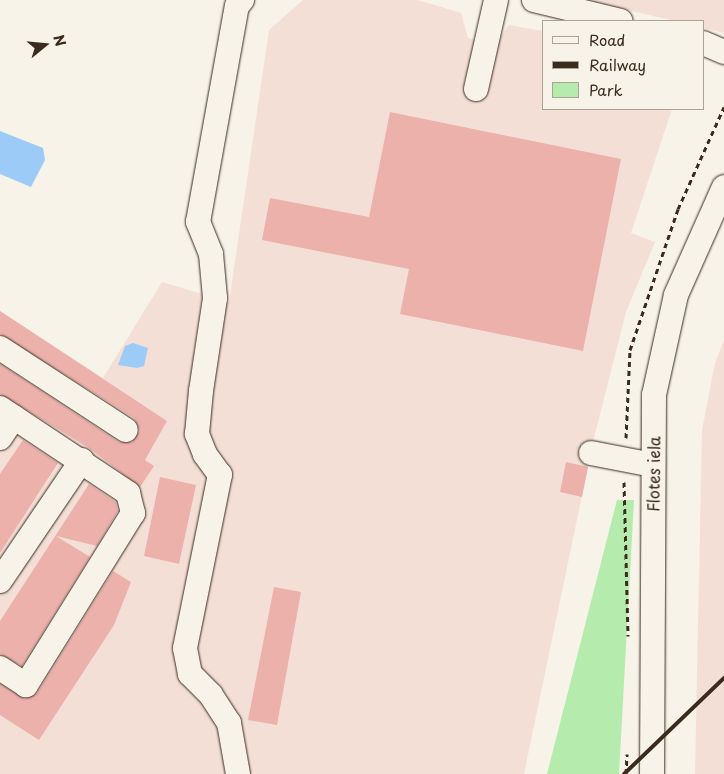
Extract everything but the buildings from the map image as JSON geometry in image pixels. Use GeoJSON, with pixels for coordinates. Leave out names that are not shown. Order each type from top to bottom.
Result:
{"type":"FeatureCollection","features":[{"type":"Feature","properties":{"kind":"street"},"geometry":{"type":"LineString","coordinates":[[238,774],[229,723],[211,695],[190,674],[185,648],[220,475],[205,454],[197,434],[200,391],[216,298],[211,254],[198,222],[237,6],[242,0]]}},
{"type":"Feature","properties":{"kind":"street"},"geometry":{"type":"LineString","coordinates":[[476,88],[496,0]]}},
{"type":"Feature","properties":{"kind":"street"},"geometry":{"type":"LineString","coordinates":[[534,0],[617,20]]}},
{"type":"Feature","properties":{"kind":"street"},"geometry":{"type":"LineString","coordinates":[[704,43],[724,52]]}},
{"type":"Feature","properties":{"kind":"street","name":"Flotes iela"},"geometry":{"type":"LineString","coordinates":[[652,774],[654,395],[676,295],[724,187]]}},
{"type":"Feature","properties":{"kind":"street"},"geometry":{"type":"LineString","coordinates":[[0,348],[126,430]]}},
{"type":"Feature","properties":{"kind":"street"},"geometry":{"type":"LineString","coordinates":[[0,438],[7,413],[82,460],[128,493],[132,513],[26,686],[0,668]]}},
{"type":"Feature","properties":{"kind":"street"},"geometry":{"type":"LineString","coordinates":[[591,453],[653,465]]}},
{"type":"Feature","properties":{"kind":"street"},"geometry":{"type":"LineString","coordinates":[[0,581],[82,460]]}},
{"type":"Feature","properties":{"kind":"shaded area"},"geometry":{"type":"Polygon","coordinates":[[[303,0],[418,0],[461,13],[468,38],[496,43],[509,25],[542,31],[542,110],[672,110],[631,233],[655,242],[626,312],[594,438],[524,774],[0,774],[0,311],[103,378],[162,282],[229,302],[269,30],[303,0]]]}},
{"type":"Feature","properties":{"kind":"shaded area"},"geometry":{"type":"Polygon","coordinates":[[[584,0],[724,0],[724,33],[704,28],[704,20],[671,20],[584,0]]]}},
{"type":"Feature","properties":{"kind":"shaded area"},"geometry":{"type":"Polygon","coordinates":[[[724,340],[724,774],[695,774],[702,430],[715,363],[724,340]]]}},
{"type":"Feature","properties":{"kind":"green space"},"geometry":{"type":"Polygon","coordinates":[[[617,500],[634,500],[619,774],[547,774],[617,500]]]}},
{"type":"Feature","properties":{"kind":"water"},"geometry":{"type":"Polygon","coordinates":[[[0,131],[43,148],[45,160],[31,187],[0,174],[0,131]]]}},
{"type":"Feature","properties":{"kind":"water"},"geometry":{"type":"Polygon","coordinates":[[[133,343],[148,348],[144,366],[137,368],[118,365],[125,346],[133,343]]]}},
{"type":"Feature","properties":{"kind":"railway"},"geometry":{"type":"LineString","coordinates":[[624,774],[724,678]]}}]}
